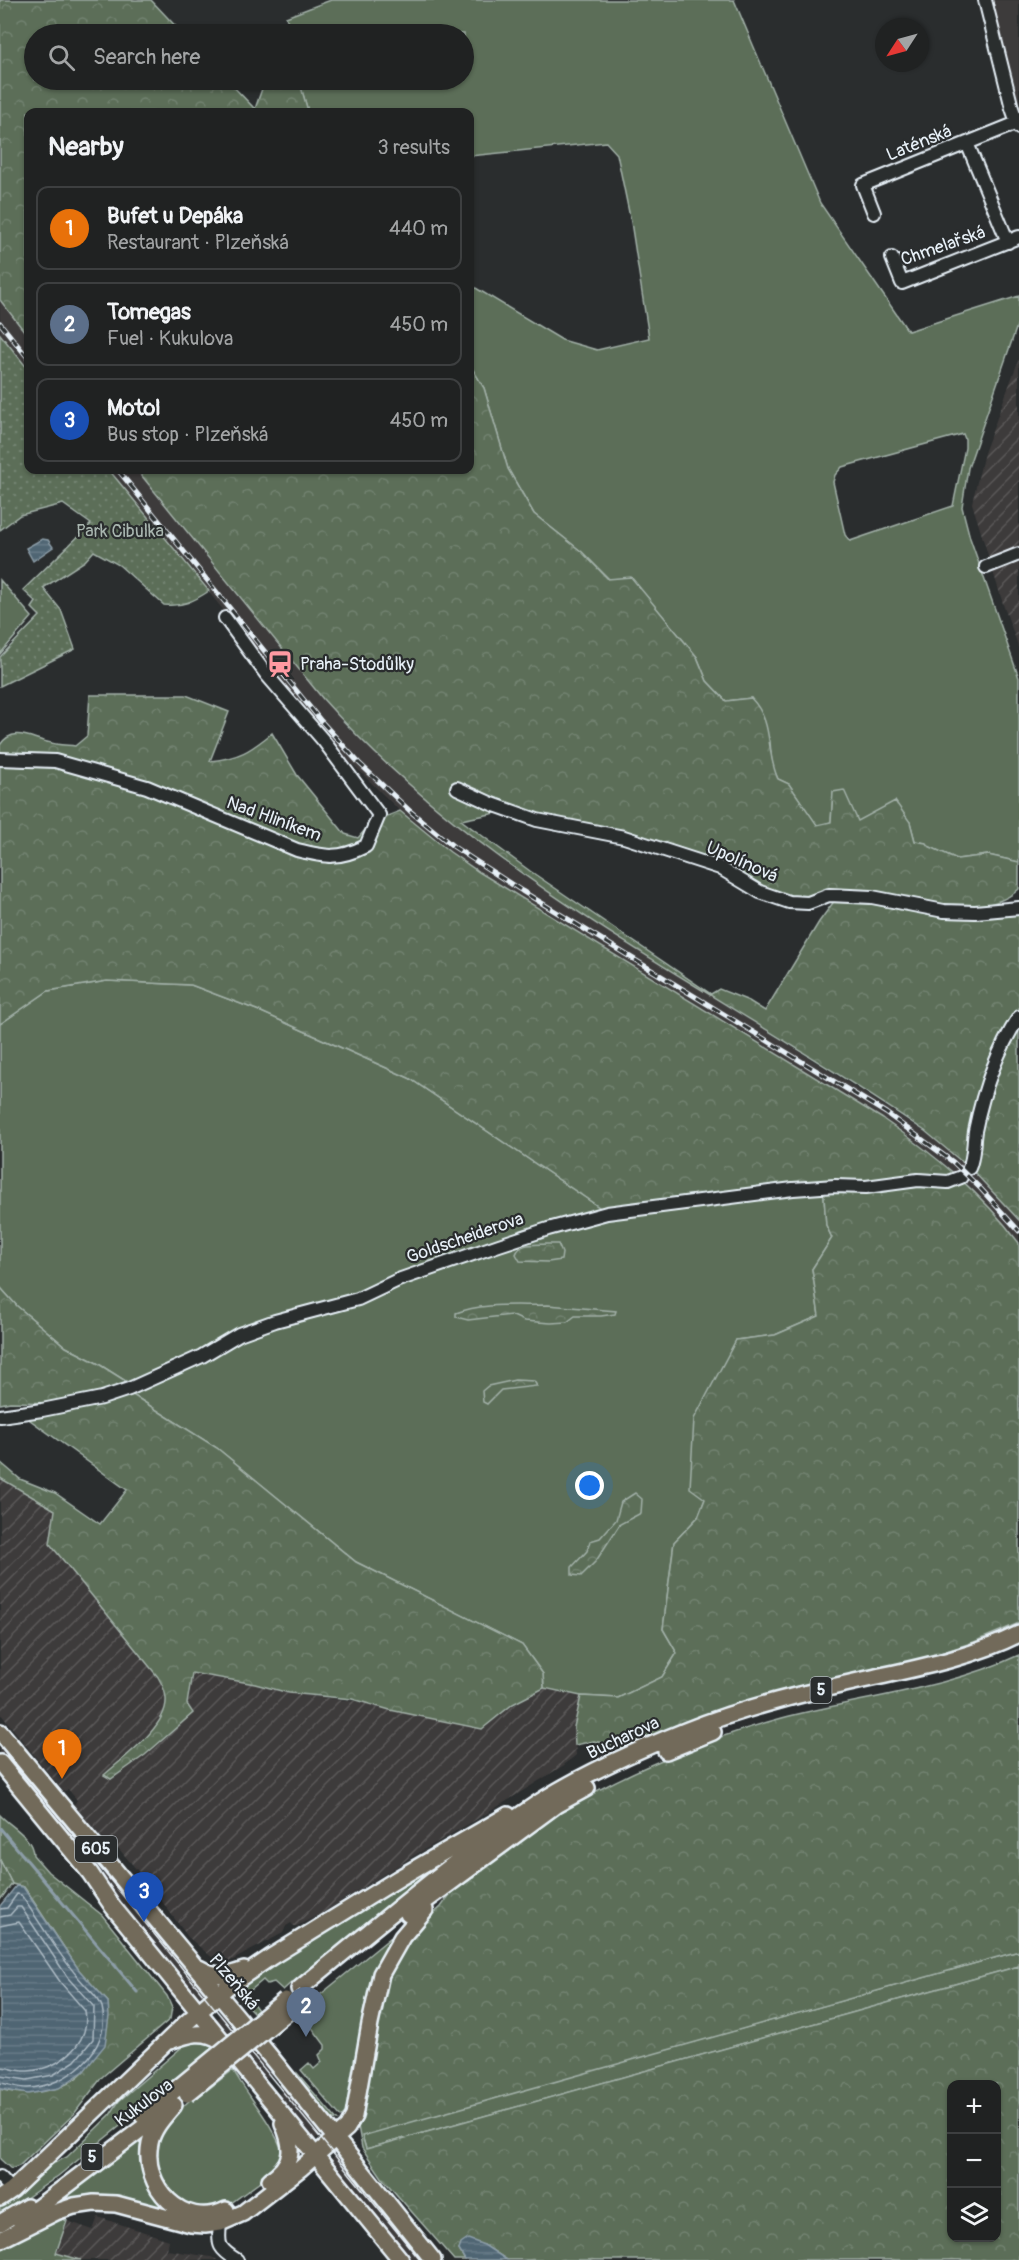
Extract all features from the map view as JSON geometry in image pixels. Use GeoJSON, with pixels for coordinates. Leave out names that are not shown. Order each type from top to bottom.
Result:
{"type":"FeatureCollection","features":[{"type":"Feature","properties":{"kind":"main road","name":"Bucharova"},"geometry":{"type":"LineString","coordinates":[[302,1993],[429,1884],[539,1803],[597,1777],[685,1731],[753,1707],[946,1661],[981,1650],[1019,1634]]}},
{"type":"Feature","properties":{"kind":"main road","name":"Bucharova"},"geometry":{"type":"LineString","coordinates":[[629,1761],[740,1722],[788,1708],[948,1671],[1019,1646]]}},
{"type":"Feature","properties":{"kind":"main road","name":"Plzeňská"},"geometry":{"type":"LineString","coordinates":[[0,1732],[219,1995],[433,2260]]}},
{"type":"Feature","properties":{"kind":"main road","name":"605"},"geometry":{"type":"LineString","coordinates":[[0,1763],[401,2260]]}},
{"type":"Feature","properties":{"kind":"main road","name":"Bucharova"},"geometry":{"type":"LineString","coordinates":[[302,1993],[597,1777]]}},
{"type":"Feature","properties":{"kind":"main road"},"geometry":{"type":"LineString","coordinates":[[6,2194],[219,1995],[271,1957],[476,1832],[539,1803]]}},
{"type":"Feature","properties":{"kind":"main road"},"geometry":{"type":"LineString","coordinates":[[0,2240],[56,2212],[94,2203],[116,2204],[191,2224],[205,2225],[243,2213],[315,2156],[347,2128],[354,2116],[381,1974],[402,1937],[419,1916],[435,1902],[444,1887]]}},
{"type":"Feature","properties":{"kind":"main road"},"geometry":{"type":"LineString","coordinates":[[194,1965],[209,1973],[225,1976],[240,1972],[271,1957]]}},
{"type":"Feature","properties":{"kind":"main road"},"geometry":{"type":"LineString","coordinates":[[165,2043],[180,2020],[181,2010],[177,1984]]}},
{"type":"Feature","properties":{"kind":"main road","name":"Kukulova"},"geometry":{"type":"LineString","coordinates":[[0,2223],[47,2193],[184,2090],[302,1993]]}},
{"type":"Feature","properties":{"kind":"main road"},"geometry":{"type":"LineString","coordinates":[[165,2043],[191,2033],[199,2033],[214,2036],[226,2045]]}},
{"type":"Feature","properties":{"kind":"main road","name":"Kukulova"},"geometry":{"type":"LineString","coordinates":[[0,2233],[35,2211],[174,2104],[184,2090]]}},
{"type":"Feature","properties":{"kind":"main road"},"geometry":{"type":"LineString","coordinates":[[174,2104],[153,2132],[148,2152],[151,2177],[161,2194],[178,2209],[220,2219]]}},
{"type":"Feature","properties":{"kind":"main road"},"geometry":{"type":"LineString","coordinates":[[220,2219],[278,2175],[287,2163],[290,2156],[290,2142],[276,2107]]}},
{"type":"Feature","properties":{"kind":"street"},"geometry":{"type":"LineString","coordinates":[[985,0],[1018,125]]}},
{"type":"Feature","properties":{"kind":"street","name":"Laténská"},"geometry":{"type":"LineString","coordinates":[[874,213],[863,185],[1018,125]]}},
{"type":"Feature","properties":{"kind":"street"},"geometry":{"type":"LineString","coordinates":[[967,143],[1014,239]]}},
{"type":"Feature","properties":{"kind":"street","name":"Chmelařská"},"geometry":{"type":"LineString","coordinates":[[892,258],[902,283],[1014,239]]}},
{"type":"Feature","properties":{"kind":"street"},"geometry":{"type":"LineString","coordinates":[[986,567],[1019,554]]}},
{"type":"Feature","properties":{"kind":"street","name":"Nad Hliníkem"},"geometry":{"type":"LineString","coordinates":[[0,759],[55,761],[147,788],[308,853],[337,858],[350,855],[366,846],[379,815],[323,740],[266,674],[225,618]]}},
{"type":"Feature","properties":{"kind":"street","name":"Upolínová"},"geometry":{"type":"LineString","coordinates":[[457,788],[492,804],[537,820],[624,837],[720,868],[760,892],[789,902],[808,903],[829,895],[872,897],[944,911],[975,912],[1019,908]]}},
{"type":"Feature","properties":{"kind":"street","name":"Goldscheiderova"},"geometry":{"type":"LineString","coordinates":[[0,1416],[102,1398],[147,1382],[202,1356],[239,1334],[275,1321],[358,1299],[398,1280],[548,1228],[607,1213],[793,1189],[835,1186],[866,1187],[918,1180],[948,1182],[965,1173],[988,1078],[1019,1017]]}},
{"type":"Feature","properties":{"kind":"street"},"geometry":{"type":"LineString","coordinates":[[0,2177],[6,2194]]}},
{"type":"Feature","properties":{"kind":"street"},"geometry":{"type":"LineString","coordinates":[[220,2219],[219,2247],[237,2260]]}},
{"type":"Feature","properties":{"kind":"shaded area"},"geometry":{"type":"Polygon","coordinates":[[[993,0],[1019,0],[1019,103],[996,14],[993,0]]]}},
{"type":"Feature","properties":{"kind":"shaded area"},"geometry":{"type":"Polygon","coordinates":[[[0,300],[24,331],[24,364],[0,334],[0,300]]]}},
{"type":"Feature","properties":{"kind":"shaded area"},"geometry":{"type":"Polygon","coordinates":[[[1019,359],[1019,648],[972,503],[984,453],[1019,359]]]}},
{"type":"Feature","properties":{"kind":"shaded area"},"geometry":{"type":"Polygon","coordinates":[[[112,474],[140,474],[347,727],[450,819],[515,870],[925,1132],[974,1172],[1019,1220],[1019,1243],[965,1182],[917,1143],[825,1083],[479,872],[406,817],[337,749],[112,474]]]}},
{"type":"Feature","properties":{"kind":"shaded area"},"geometry":{"type":"Polygon","coordinates":[[[0,1478],[55,1510],[164,1688],[167,1700],[161,1720],[105,1775],[111,1779],[145,1755],[193,1713],[187,1705],[192,1673],[255,1684],[289,1693],[361,1702],[505,1710],[544,1688],[581,1696],[574,1727],[576,1755],[486,1814],[319,1915],[295,1927],[291,1923],[286,1926],[283,1933],[227,1963],[214,1959],[188,1937],[150,1885],[119,1849],[106,1843],[74,1805],[77,1800],[68,1789],[64,1792],[0,1713],[0,1478]]]}},
{"type":"Feature","properties":{"kind":"shaded area"},"geometry":{"type":"Polygon","coordinates":[[[0,1740],[86,1844],[86,1847],[79,1851],[0,1757],[0,1740]]]}},
{"type":"Feature","properties":{"kind":"shaded area"},"geometry":{"type":"Polygon","coordinates":[[[108,1871],[211,1994],[199,2004],[133,1923],[100,1877],[108,1871]]]}},
{"type":"Feature","properties":{"kind":"shaded area"},"geometry":{"type":"Polygon","coordinates":[[[222,2014],[271,2070],[271,2075],[262,2079],[214,2022],[222,2014]]]}},
{"type":"Feature","properties":{"kind":"shaded area"},"geometry":{"type":"Polygon","coordinates":[[[283,2089],[288,2090],[320,2130],[320,2135],[314,2140],[311,2140],[277,2097],[283,2089]]]}},
{"type":"Feature","properties":{"kind":"shaded area"},"geometry":{"type":"Polygon","coordinates":[[[336,2154],[341,2156],[426,2260],[408,2260],[329,2162],[336,2154]]]}},
{"type":"Feature","properties":{"kind":"shaded area"},"geometry":{"type":"Polygon","coordinates":[[[98,2217],[169,2240],[167,2250],[218,2260],[81,2260],[56,2253],[67,2221],[93,2230],[98,2217]]]}},
{"type":"Feature","properties":{"kind":"green space"},"geometry":{"type":"Polygon","coordinates":[[[0,0],[151,0],[174,24],[24,24],[24,90],[237,90],[254,108],[24,108],[24,331],[0,300],[0,0]]]}},
{"type":"Feature","properties":{"kind":"green space"},"geometry":{"type":"Polygon","coordinates":[[[331,0],[734,0],[820,203],[908,331],[1019,296],[1019,320],[968,468],[962,507],[970,538],[1019,678],[1019,862],[988,855],[957,859],[925,843],[915,841],[910,822],[857,821],[833,792],[831,822],[817,826],[789,784],[778,779],[772,766],[770,741],[751,698],[726,701],[707,681],[697,657],[631,578],[609,579],[582,552],[534,514],[508,469],[484,388],[474,372],[474,287],[562,340],[597,350],[649,338],[631,222],[617,154],[606,142],[474,156],[474,108],[307,108],[302,90],[474,90],[474,24],[289,24],[286,17],[331,0]],[[963,434],[842,467],[835,475],[833,482],[845,535],[850,541],[953,506],[965,448],[963,434]]]}},
{"type":"Feature","properties":{"kind":"green space"},"geometry":{"type":"Polygon","coordinates":[[[262,90],[302,90],[307,108],[255,108],[262,90]]]}},
{"type":"Feature","properties":{"kind":"green space","name":"Park Cibulka"},"geometry":{"type":"Polygon","coordinates":[[[0,334],[24,364],[24,474],[112,474],[209,591],[188,602],[164,605],[119,565],[94,551],[85,561],[43,588],[61,610],[75,649],[0,686],[0,657],[40,616],[32,608],[36,602],[23,590],[91,524],[63,504],[20,515],[0,530],[0,334]]]}},
{"type":"Feature","properties":{"kind":"green space"},"geometry":{"type":"Polygon","coordinates":[[[474,372],[484,388],[508,469],[534,514],[582,552],[608,579],[631,577],[697,657],[707,681],[726,701],[751,698],[764,717],[778,779],[789,784],[817,825],[831,822],[833,792],[844,790],[858,821],[895,801],[910,822],[915,841],[926,843],[957,859],[988,855],[1019,862],[1019,889],[999,901],[959,910],[957,918],[1019,915],[1019,1220],[974,1172],[925,1131],[848,1080],[610,933],[533,881],[458,825],[388,765],[323,699],[140,474],[474,474],[474,372]],[[501,812],[461,820],[530,871],[711,994],[719,989],[749,1001],[765,1011],[835,898],[809,907],[711,869],[652,850],[501,812]]]}},
{"type":"Feature","properties":{"kind":"green space"},"geometry":{"type":"Polygon","coordinates":[[[0,580],[32,617],[0,654],[0,580]]]}},
{"type":"Feature","properties":{"kind":"green space"},"geometry":{"type":"Polygon","coordinates":[[[90,695],[186,695],[229,712],[210,761],[244,753],[272,733],[297,775],[345,834],[358,838],[372,822],[400,811],[450,852],[479,872],[883,1119],[939,1160],[973,1191],[1019,1243],[1019,1623],[974,1642],[910,1663],[780,1693],[694,1718],[622,1748],[594,1741],[575,1745],[574,1727],[581,1696],[618,1698],[662,1677],[677,1653],[663,1629],[674,1542],[698,1517],[705,1499],[690,1488],[694,1419],[736,1340],[775,1335],[819,1316],[812,1269],[832,1238],[826,1225],[823,1183],[605,1211],[409,1078],[257,1010],[191,985],[107,981],[48,991],[0,1024],[0,745],[10,736],[22,735],[54,744],[75,746],[87,736],[90,695]]]}},
{"type":"Feature","properties":{"kind":"green space"},"geometry":{"type":"Polygon","coordinates":[[[107,981],[191,985],[257,1010],[409,1078],[605,1211],[823,1183],[826,1225],[832,1238],[812,1269],[819,1316],[775,1335],[736,1340],[705,1499],[698,1517],[674,1542],[663,1629],[677,1653],[662,1677],[618,1698],[581,1696],[544,1688],[543,1674],[522,1645],[356,1562],[217,1448],[128,1392],[132,1385],[66,1347],[17,1306],[0,1287],[0,1024],[48,991],[107,981]]]}},
{"type":"Feature","properties":{"kind":"green space"},"geometry":{"type":"Polygon","coordinates":[[[533,1244],[558,1244],[562,1253],[561,1260],[520,1261],[516,1254],[521,1248],[533,1244]]]}},
{"type":"Feature","properties":{"kind":"green space"},"geometry":{"type":"Polygon","coordinates":[[[0,1287],[17,1306],[66,1347],[132,1385],[59,1403],[10,1402],[0,1404],[0,1287]]]}},
{"type":"Feature","properties":{"kind":"green space"},"geometry":{"type":"Polygon","coordinates":[[[548,1305],[616,1311],[615,1314],[575,1316],[567,1322],[551,1323],[524,1321],[511,1315],[468,1320],[456,1317],[456,1313],[478,1307],[548,1305]]]}},
{"type":"Feature","properties":{"kind":"green space"},"geometry":{"type":"Polygon","coordinates":[[[515,1380],[534,1381],[537,1386],[501,1390],[487,1404],[483,1402],[482,1391],[488,1386],[515,1380]]]}},
{"type":"Feature","properties":{"kind":"green space"},"geometry":{"type":"Polygon","coordinates":[[[128,1392],[217,1448],[356,1562],[522,1645],[543,1674],[544,1688],[513,1704],[482,1729],[390,1710],[352,1699],[289,1693],[255,1684],[192,1673],[187,1704],[193,1713],[145,1755],[111,1779],[104,1775],[143,1741],[160,1720],[165,1709],[165,1690],[158,1677],[50,1544],[55,1510],[0,1478],[0,1462],[20,1479],[55,1493],[100,1524],[127,1490],[26,1417],[128,1392]]]}},
{"type":"Feature","properties":{"kind":"green space"},"geometry":{"type":"Polygon","coordinates":[[[635,1493],[642,1499],[641,1513],[620,1524],[596,1561],[581,1576],[572,1575],[572,1567],[587,1551],[590,1541],[600,1538],[616,1520],[621,1502],[635,1493]]]}},
{"type":"Feature","properties":{"kind":"green space"},"geometry":{"type":"Polygon","coordinates":[[[1019,1655],[1019,1951],[362,2136],[366,2149],[1019,1966],[1019,2260],[507,2260],[484,2245],[459,2250],[465,2260],[454,2260],[383,2179],[362,2148],[358,2126],[362,2118],[388,1977],[425,1921],[441,1907],[451,1893],[533,1831],[585,1798],[639,1770],[726,1735],[782,1718],[933,1685],[1019,1655]]]}},
{"type":"Feature","properties":{"kind":"green space"},"geometry":{"type":"Polygon","coordinates":[[[0,1815],[25,1838],[33,1855],[48,1872],[102,1915],[167,1996],[172,2007],[170,2019],[102,2077],[74,2114],[19,2166],[11,2169],[0,2159],[0,2089],[32,2093],[55,2089],[75,2079],[86,2068],[108,2002],[79,1970],[24,1887],[12,1884],[0,1860],[0,1815]]]}},
{"type":"Feature","properties":{"kind":"green space"},"geometry":{"type":"Polygon","coordinates":[[[472,1841],[295,1984],[292,1982],[283,1990],[274,1982],[267,1984],[263,1980],[246,1994],[258,2010],[254,2013],[231,1989],[253,1978],[472,1841]]]}},
{"type":"Feature","properties":{"kind":"green space"},"geometry":{"type":"Polygon","coordinates":[[[0,1860],[12,1884],[0,1900],[0,1860]]]}},
{"type":"Feature","properties":{"kind":"green space"},"geometry":{"type":"Polygon","coordinates":[[[390,1938],[369,1990],[348,2110],[341,2117],[301,2070],[309,2063],[314,2069],[322,2062],[319,2055],[325,2049],[325,2045],[301,2013],[310,2003],[390,1938]]]}},
{"type":"Feature","properties":{"kind":"green space"},"geometry":{"type":"Polygon","coordinates":[[[1019,1951],[1019,1966],[366,2149],[362,2135],[1019,1951]]]}},
{"type":"Feature","properties":{"kind":"green space"},"geometry":{"type":"Polygon","coordinates":[[[189,2041],[206,2042],[214,2046],[175,2079],[176,2081],[58,2176],[0,2216],[0,2205],[44,2168],[67,2157],[110,2115],[119,2101],[189,2041]]]}},
{"type":"Feature","properties":{"kind":"green space"},"geometry":{"type":"Polygon","coordinates":[[[233,2070],[267,2120],[283,2153],[287,2154],[267,2177],[231,2203],[214,2209],[189,2207],[167,2193],[153,2157],[163,2125],[191,2099],[193,2101],[233,2070]]]}},
{"type":"Feature","properties":{"kind":"green space"},"geometry":{"type":"Polygon","coordinates":[[[297,2073],[337,2120],[326,2117],[296,2081],[297,2073]]]}},
{"type":"Feature","properties":{"kind":"green space"},"geometry":{"type":"Polygon","coordinates":[[[148,2128],[144,2174],[152,2193],[171,2212],[48,2208],[148,2128]]]}},
{"type":"Feature","properties":{"kind":"green space"},"geometry":{"type":"Polygon","coordinates":[[[57,2216],[67,2221],[56,2253],[81,2260],[0,2260],[0,2246],[57,2216]]]}},
{"type":"Feature","properties":{"kind":"water"},"geometry":{"type":"Polygon","coordinates":[[[42,539],[48,540],[53,547],[33,561],[26,548],[42,539]]]}},
{"type":"Feature","properties":{"kind":"water"},"geometry":{"type":"Polygon","coordinates":[[[16,1886],[23,1887],[79,1970],[108,2002],[109,2016],[105,2045],[84,2071],[59,2088],[28,2094],[0,2089],[0,1906],[16,1886]]]}},
{"type":"Feature","properties":{"kind":"water"},"geometry":{"type":"Polygon","coordinates":[[[468,2239],[484,2245],[507,2260],[465,2260],[459,2250],[461,2244],[468,2239]]]}},
{"type":"Feature","properties":{"kind":"waterway"},"geometry":{"type":"LineString","coordinates":[[0,1828],[137,1992]]}},
{"type":"Feature","properties":{"kind":"tram line"},"geometry":{"type":"LineString","coordinates":[[0,1745],[420,2260]]}},
{"type":"Feature","properties":{"kind":"railway"},"geometry":{"type":"LineString","coordinates":[[0,323],[24,353]]}},
{"type":"Feature","properties":{"kind":"railway"},"geometry":{"type":"LineString","coordinates":[[121,474],[321,721],[359,763],[410,811],[454,847],[522,891],[886,1113],[953,1162],[1019,1231]]}},
{"type":"Feature","properties":{"kind":"place","name":"Praha-Stodůlky"},"geometry":{"type":"Point","coordinates":[280,664]}},
{"type":"Feature","properties":{"kind":"place","name":"Bufet u Depáka"},"geometry":{"type":"Point","coordinates":[62,1779]}},
{"type":"Feature","properties":{"kind":"place","name":"Motol"},"geometry":{"type":"Point","coordinates":[144,1922]}},
{"type":"Feature","properties":{"kind":"place","name":"Tomegas"},"geometry":{"type":"Point","coordinates":[306,2037]}}]}
